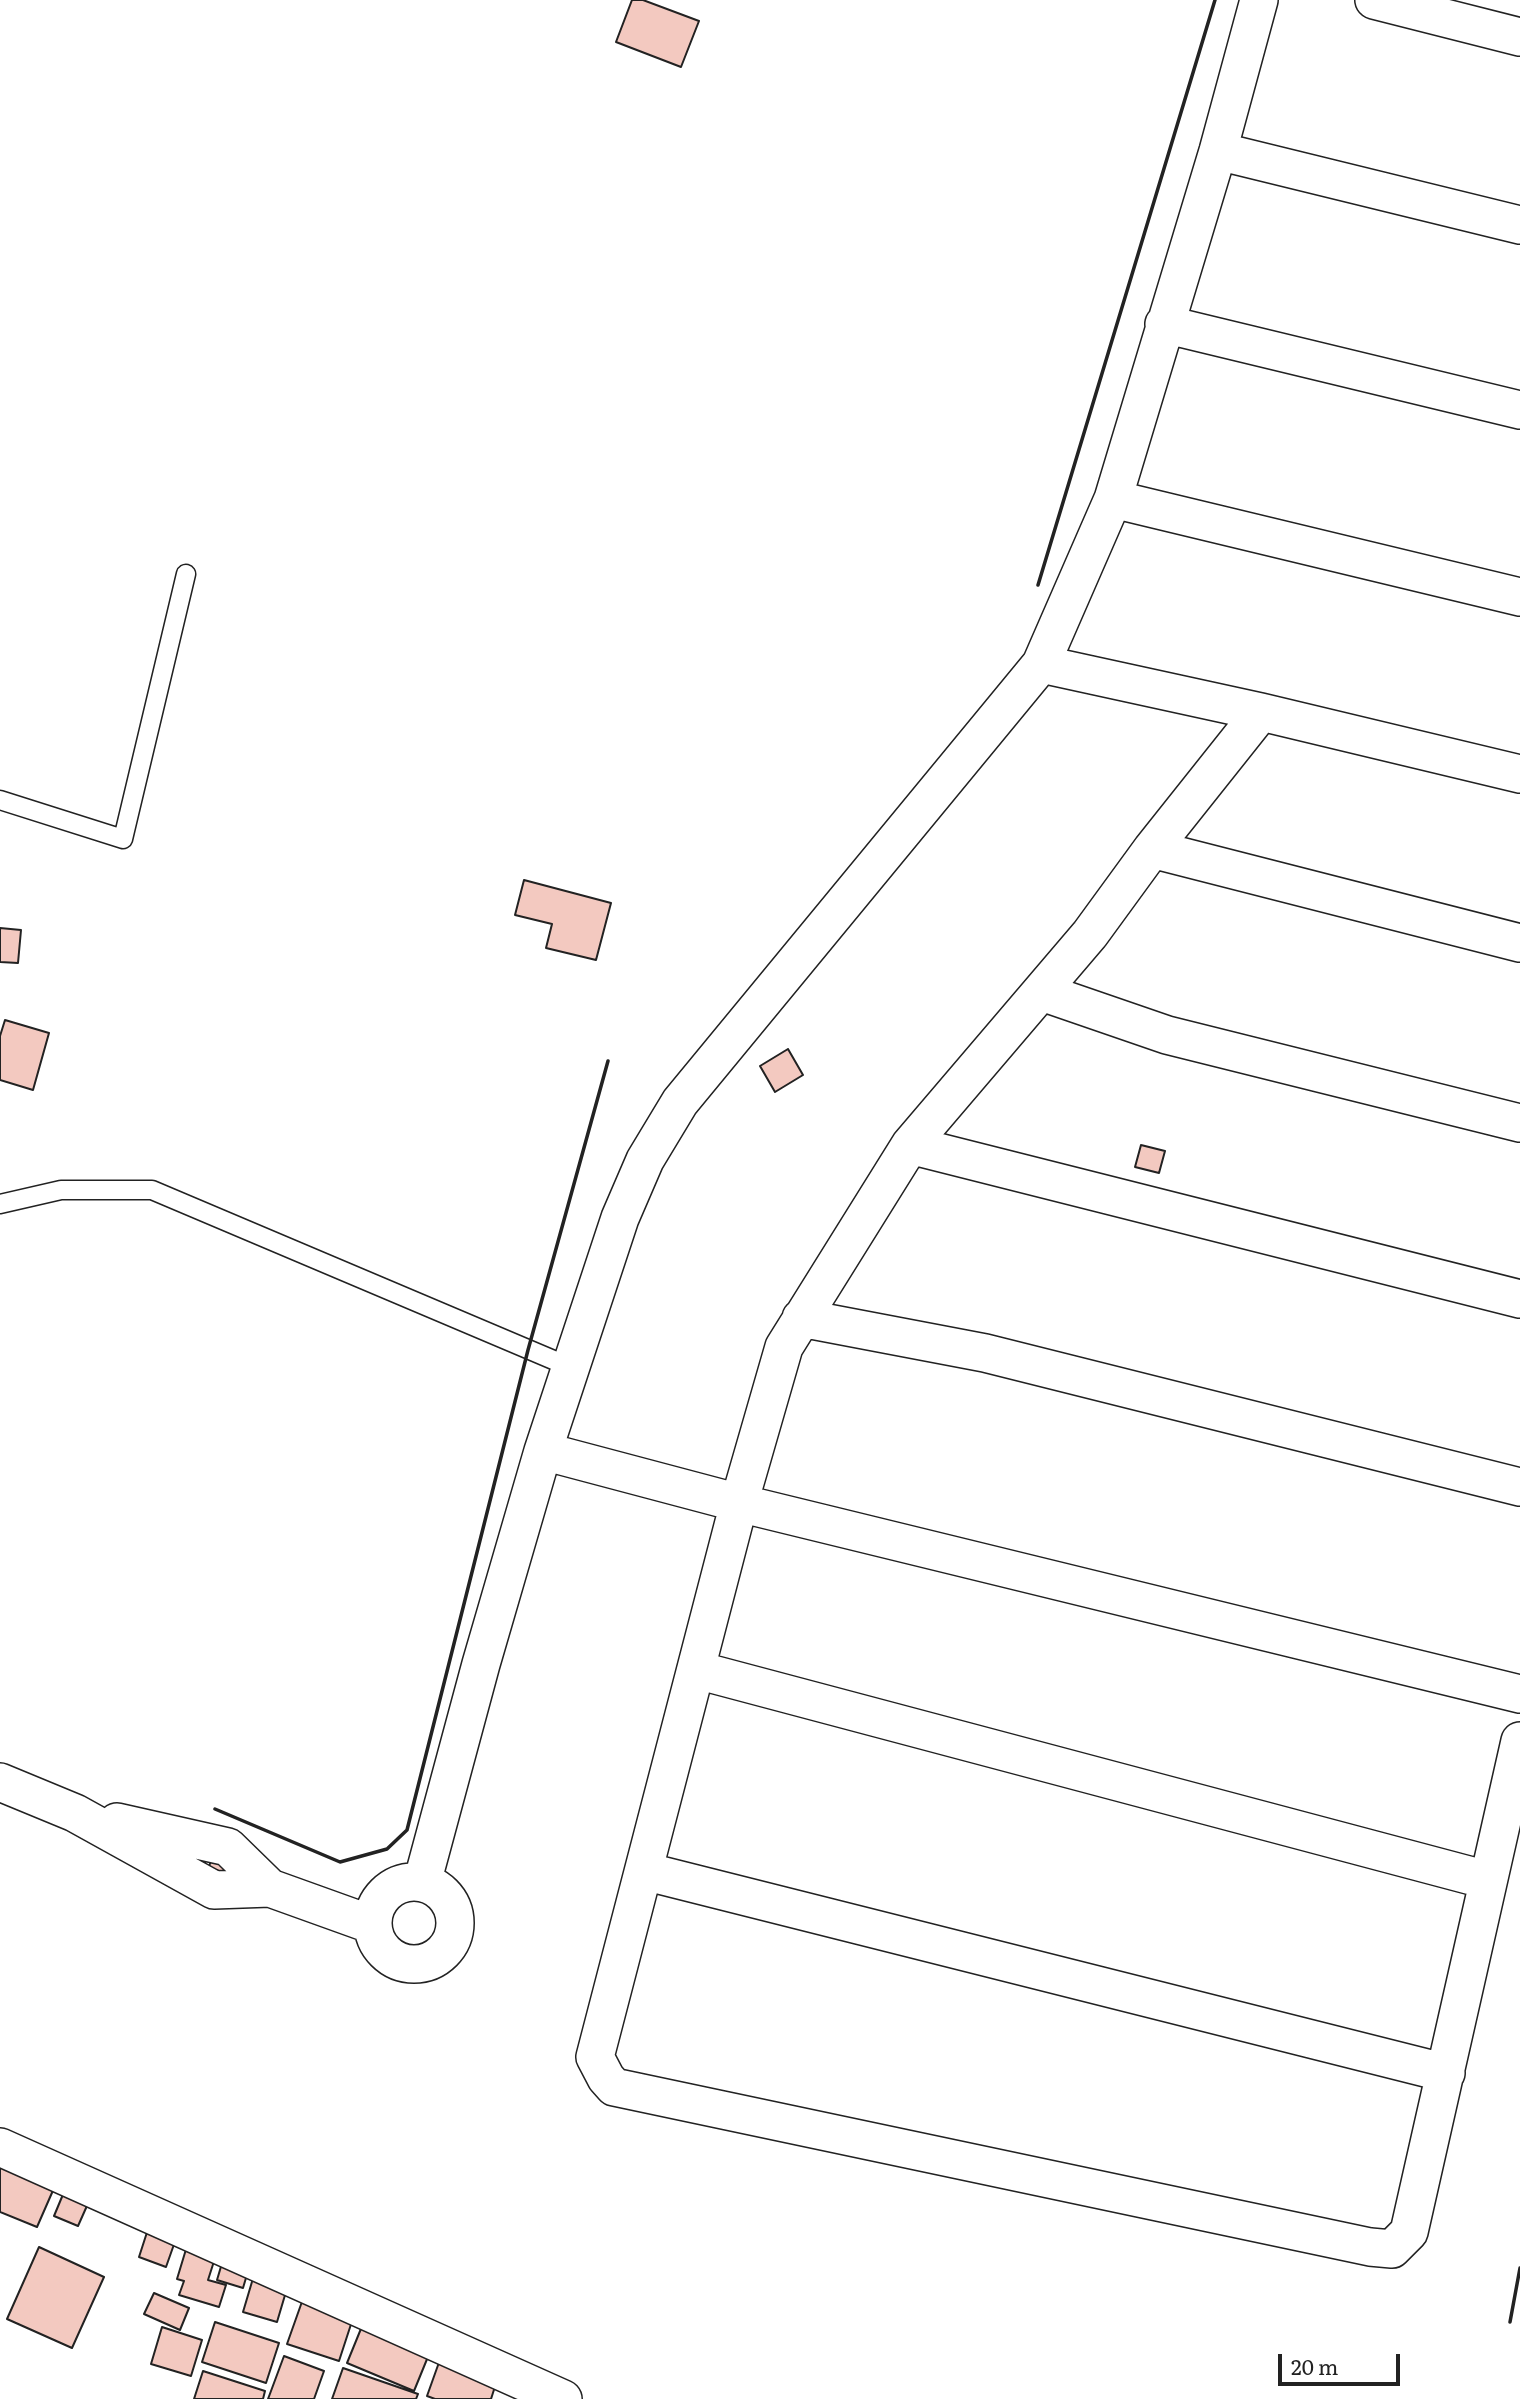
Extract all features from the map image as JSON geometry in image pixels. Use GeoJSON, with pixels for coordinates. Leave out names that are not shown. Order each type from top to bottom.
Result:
{"type":"FeatureCollection","features":[{"type":"Feature","properties":{"kind":"street"},"geometry":{"type":"LineString","coordinates":[[422,1883],[481,1664],[543,1451],[620,1218],[645,1160],[680,1102],[1041,664],[1113,499],[1218,151],[1259,0]]}},
{"type":"Feature","properties":{"kind":"street"},"geometry":{"type":"LineString","coordinates":[[1374,0],[1520,37]]}},
{"type":"Feature","properties":{"kind":"street"},"geometry":{"type":"LineString","coordinates":[[1218,151],[1520,225]]}},
{"type":"Feature","properties":{"kind":"street"},"geometry":{"type":"LineString","coordinates":[[1164,324],[1520,410]]}},
{"type":"Feature","properties":{"kind":"street"},"geometry":{"type":"LineString","coordinates":[[1113,499],[1520,597]]}},
{"type":"Feature","properties":{"kind":"street"},"geometry":{"type":"LineString","coordinates":[[1041,664],[1261,712],[1520,774]]}},
{"type":"Feature","properties":{"kind":"street"},"geometry":{"type":"LineString","coordinates":[[1261,712],[1152,849],[1090,934],[910,1145],[784,1347],[739,1503],[595,2057],[614,2087],[1370,2247],[1392,2249],[1409,2232],[1520,1741]]}},
{"type":"Feature","properties":{"kind":"street"},"geometry":{"type":"LineString","coordinates":[[1152,849],[1520,943]]}},
{"type":"Feature","properties":{"kind":"street"},"geometry":{"type":"LineString","coordinates":[[1042,992],[1167,1035],[1520,1122]]}},
{"type":"Feature","properties":{"kind":"street"},"geometry":{"type":"LineString","coordinates":[[910,1145],[1520,1299]]}},
{"type":"Feature","properties":{"kind":"street"},"geometry":{"type":"LineString","coordinates":[[800,1318],[985,1353],[1520,1487]]}},
{"type":"Feature","properties":{"kind":"street"},"geometry":{"type":"LineString","coordinates":[[543,1451],[739,1503],[1520,1694]]}},
{"type":"Feature","properties":{"kind":"street"},"geometry":{"type":"LineString","coordinates":[[696,1670],[1488,1880]]}},
{"type":"Feature","properties":{"kind":"street"},"geometry":{"type":"LineString","coordinates":[[0,1782],[75,1813],[228,1847],[270,1888],[373,1925]]}},
{"type":"Feature","properties":{"kind":"street"},"geometry":{"type":"LineString","coordinates":[[644,1871],[1446,2073]]}},
{"type":"Feature","properties":{"kind":"street"},"geometry":{"type":"LineString","coordinates":[[407,1882],[422,1883],[435,1887],[445,1896],[456,1922],[447,1947],[437,1957],[424,1963],[410,1964],[395,1960],[384,1952],[376,1940],[373,1925],[375,1910],[382,1897],[393,1887],[407,1882]]}},
{"type":"Feature","properties":{"kind":"street"},"geometry":{"type":"LineString","coordinates":[[0,2147],[563,2399]]}},
{"type":"Feature","properties":{"kind":"lane"},"geometry":{"type":"LineString","coordinates":[[0,800],[123,839],[186,573]]}},
{"type":"Feature","properties":{"kind":"lane"},"geometry":{"type":"LineString","coordinates":[[0,1204],[61,1190],[152,1190],[570,1367]]}},
{"type":"Feature","properties":{"kind":"building"},"geometry":{"type":"Polygon","coordinates":[[[632,0],[643,0],[699,21],[681,67],[616,42],[632,0]]]}},
{"type":"Feature","properties":{"kind":"building"},"geometry":{"type":"Polygon","coordinates":[[[524,880],[611,903],[596,960],[546,948],[552,924],[515,915],[524,880]]]}},
{"type":"Feature","properties":{"kind":"building"},"geometry":{"type":"Polygon","coordinates":[[[0,928],[21,930],[18,963],[0,962],[0,928]]]}},
{"type":"Feature","properties":{"kind":"building"},"geometry":{"type":"Polygon","coordinates":[[[5,1020],[49,1033],[33,1090],[0,1080],[0,1036],[5,1020]]]}},
{"type":"Feature","properties":{"kind":"building"},"geometry":{"type":"Polygon","coordinates":[[[788,1049],[803,1075],[775,1092],[760,1066],[788,1049]]]}},
{"type":"Feature","properties":{"kind":"building"},"geometry":{"type":"Polygon","coordinates":[[[1141,1145],[1165,1151],[1159,1173],[1135,1167],[1141,1145]]]}},
{"type":"Feature","properties":{"kind":"building"},"geometry":{"type":"Polygon","coordinates":[[[213,1855],[238,1862],[231,1883],[206,1875],[213,1855]]]}},
{"type":"Feature","properties":{"kind":"building"},"geometry":{"type":"Polygon","coordinates":[[[0,2154],[58,2179],[37,2227],[0,2212],[0,2154]]]}},
{"type":"Feature","properties":{"kind":"building"},"geometry":{"type":"Polygon","coordinates":[[[69,2180],[94,2190],[78,2226],[54,2216],[69,2180]]]}},
{"type":"Feature","properties":{"kind":"building"},"geometry":{"type":"Polygon","coordinates":[[[150,2223],[178,2233],[166,2267],[139,2257],[150,2223]]]}},
{"type":"Feature","properties":{"kind":"building"},"geometry":{"type":"Polygon","coordinates":[[[187,2246],[216,2255],[208,2280],[226,2285],[219,2307],[179,2295],[184,2281],[177,2279],[187,2246]]]}},
{"type":"Feature","properties":{"kind":"building"},"geometry":{"type":"Polygon","coordinates":[[[39,2247],[104,2277],[72,2348],[7,2319],[39,2247]]]}},
{"type":"Feature","properties":{"kind":"building"},"geometry":{"type":"Polygon","coordinates":[[[225,2253],[251,2261],[243,2288],[217,2280],[225,2253]]]}},
{"type":"Feature","properties":{"kind":"building"},"geometry":{"type":"Polygon","coordinates":[[[254,2275],[288,2285],[277,2322],[243,2312],[254,2275]]]}},
{"type":"Feature","properties":{"kind":"building"},"geometry":{"type":"Polygon","coordinates":[[[154,2293],[189,2308],[180,2330],[144,2314],[154,2293]]]}},
{"type":"Feature","properties":{"kind":"building"},"geometry":{"type":"Polygon","coordinates":[[[304,2296],[355,2312],[339,2361],[287,2344],[304,2296]]]}},
{"type":"Feature","properties":{"kind":"building"},"geometry":{"type":"Polygon","coordinates":[[[367,2314],[434,2342],[414,2391],[347,2363],[367,2314]]]}},
{"type":"Feature","properties":{"kind":"building"},"geometry":{"type":"Polygon","coordinates":[[[215,2322],[279,2343],[266,2383],[202,2362],[215,2322]]]}},
{"type":"Feature","properties":{"kind":"building"},"geometry":{"type":"Polygon","coordinates":[[[162,2327],[202,2340],[191,2376],[151,2364],[162,2327]]]}},
{"type":"Feature","properties":{"kind":"building"},"geometry":{"type":"Polygon","coordinates":[[[442,2354],[499,2374],[491,2399],[435,2399],[427,2396],[442,2354]]]}},
{"type":"Feature","properties":{"kind":"building"},"geometry":{"type":"Polygon","coordinates":[[[284,2356],[324,2371],[314,2399],[268,2399],[284,2356]]]}},
{"type":"Feature","properties":{"kind":"building"},"geometry":{"type":"Polygon","coordinates":[[[343,2368],[418,2394],[416,2399],[332,2399],[343,2368]]]}},
{"type":"Feature","properties":{"kind":"building"},"geometry":{"type":"Polygon","coordinates":[[[203,2371],[265,2391],[263,2399],[194,2399],[203,2371]]]}},
{"type":"Feature","properties":{"kind":"wall"},"geometry":{"type":"LineString","coordinates":[[1038,585],[1215,0]]}},
{"type":"Feature","properties":{"kind":"wall"},"geometry":{"type":"LineString","coordinates":[[215,1809],[340,1862],[387,1849],[407,1830],[528,1350],[608,1061]]}},
{"type":"Feature","properties":{"kind":"wall"},"geometry":{"type":"LineString","coordinates":[[1510,2322],[1520,2268]]}}]}
